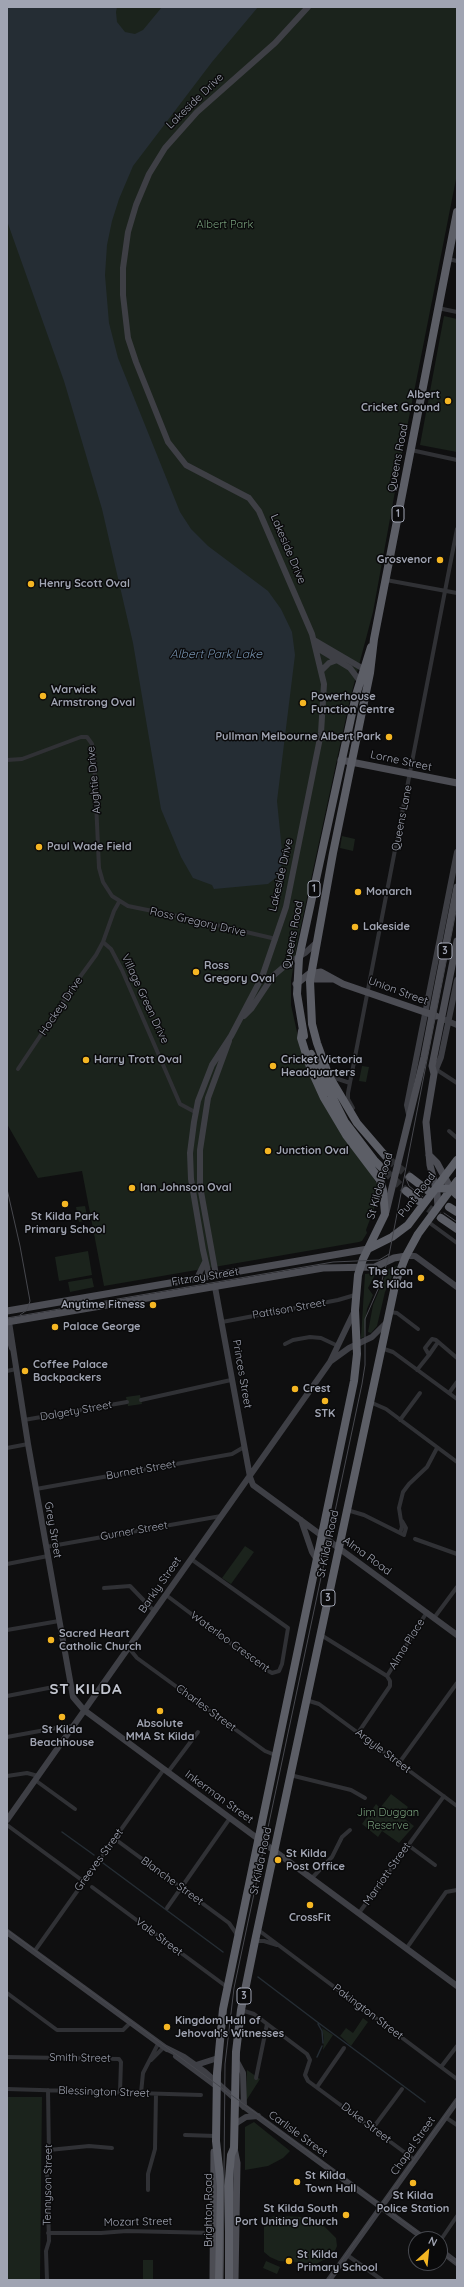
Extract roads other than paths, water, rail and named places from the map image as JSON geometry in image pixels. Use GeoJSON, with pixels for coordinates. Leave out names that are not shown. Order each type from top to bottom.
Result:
{"type":"FeatureCollection","features":[{"type":"Feature","properties":{"kind":"highway","name":"Queens Road"},"geometry":{"type":"LineString","coordinates":[[388,1159],[357,1123],[329,1076],[312,1024],[311,976],[316,943],[352,762],[367,671],[457,212]]}},
{"type":"Feature","properties":{"kind":"highway","name":"Queens Road"},"geometry":{"type":"LineString","coordinates":[[367,671],[360,680],[341,760],[298,958],[296,984],[302,1031],[316,1065],[337,1108],[356,1137],[385,1171]]}},
{"type":"Feature","properties":{"kind":"highway"},"geometry":{"type":"LineString","coordinates":[[337,782],[347,784]]}},
{"type":"Feature","properties":{"kind":"highway"},"geometry":{"type":"LineString","coordinates":[[302,1031],[301,1038],[310,1066],[324,1098],[346,1135],[380,1180],[383,1190],[385,1214]]}},
{"type":"Feature","properties":{"kind":"highway","name":"Punt Road"},"geometry":{"type":"LineString","coordinates":[[368,1249],[398,1233],[419,1206],[436,1192],[457,1160]]}},
{"type":"Feature","properties":{"kind":"highway"},"geometry":{"type":"LineString","coordinates":[[410,1177],[436,1192],[454,1192]]}},
{"type":"Feature","properties":{"kind":"highway","name":"Punt Road"},"geometry":{"type":"LineString","coordinates":[[436,1192],[454,1192],[457,1181]]}},
{"type":"Feature","properties":{"kind":"highway"},"geometry":{"type":"LineString","coordinates":[[406,1190],[419,1206]]}},
{"type":"Feature","properties":{"kind":"highway","name":"Punt Road"},"geometry":{"type":"LineString","coordinates":[[436,1192],[438,1207]]}},
{"type":"Feature","properties":{"kind":"highway"},"geometry":{"type":"LineString","coordinates":[[449,1206],[457,1212]]}},
{"type":"Feature","properties":{"kind":"highway","name":"St Kilda Road"},"geometry":{"type":"LineString","coordinates":[[236,2100],[236,2059],[241,2010],[254,1941],[386,1323],[398,1273],[406,1256],[438,1207]]}},
{"type":"Feature","properties":{"kind":"highway","name":"St Kilda Road"},"geometry":{"type":"LineString","coordinates":[[217,2084],[218,2058],[227,1987],[354,1381],[357,1344],[354,1310],[360,1268],[385,1214]]}},
{"type":"Feature","properties":{"kind":"highway"},"geometry":{"type":"LineString","coordinates":[[441,1218],[457,1230]]}},
{"type":"Feature","properties":{"kind":"highway","name":"Brighton Road"},"geometry":{"type":"LineString","coordinates":[[217,2084],[216,2138],[220,2168],[221,2233],[219,2280]]}},
{"type":"Feature","properties":{"kind":"highway","name":"Brighton Road"},"geometry":{"type":"LineString","coordinates":[[228,2280],[221,2233],[233,2179],[231,2155],[234,2148],[236,2100]]}},
{"type":"Feature","properties":{"kind":"main road","name":"Lorne Street"},"geometry":{"type":"LineString","coordinates":[[341,760],[457,784]]}},
{"type":"Feature","properties":{"kind":"main road","name":"St Kilda Road"},"geometry":{"type":"LineString","coordinates":[[385,1214],[393,1186],[409,1114],[413,1106],[429,1014],[457,887]]}},
{"type":"Feature","properties":{"kind":"main road","name":"3"},"geometry":{"type":"LineString","coordinates":[[436,1192],[429,1155],[426,1122],[436,1072],[432,1066],[445,1020],[457,941]]}},
{"type":"Feature","properties":{"kind":"main road","name":"Union Street"},"geometry":{"type":"LineString","coordinates":[[311,976],[321,972],[332,979],[445,1020]]}},
{"type":"Feature","properties":{"kind":"main road"},"geometry":{"type":"LineString","coordinates":[[296,984],[311,976]]}},
{"type":"Feature","properties":{"kind":"main road"},"geometry":{"type":"LineString","coordinates":[[429,1155],[437,1162],[444,1178],[454,1192]]}},
{"type":"Feature","properties":{"kind":"main road","name":"Fitzroy Street"},"geometry":{"type":"LineString","coordinates":[[7,1311],[368,1249]]}},
{"type":"Feature","properties":{"kind":"main road","name":"Fitzroy Street"},"geometry":{"type":"LineString","coordinates":[[8,1321],[324,1268],[378,1267],[393,1259],[406,1256]]}},
{"type":"Feature","properties":{"kind":"main road","name":"Lakeside Drive"},"geometry":{"type":"LineString","coordinates":[[212,1275],[215,1287]]}},
{"type":"Feature","properties":{"kind":"main road","name":"Brighton Road"},"geometry":{"type":"LineString","coordinates":[[213,2280],[221,2233],[214,2180],[216,2138]]}},
{"type":"Feature","properties":{"kind":"main road"},"geometry":{"type":"LineString","coordinates":[[214,2180],[220,2168]]}},
{"type":"Feature","properties":{"kind":"main road","name":"Brighton Road"},"geometry":{"type":"LineString","coordinates":[[233,2179],[235,2280]]}},
{"type":"Feature","properties":{"kind":"street","name":"Lakeside Drive"},"geometry":{"type":"LineString","coordinates":[[212,1275],[199,1178],[200,1150],[204,1115],[212,1085],[231,1036],[262,976],[276,940],[286,907],[297,862],[322,728],[324,692],[322,670],[317,648],[265,521],[255,506],[243,495],[203,476],[186,465],[168,442],[128,338],[123,281],[127,241],[136,205],[150,174],[165,148],[197,112],[275,43],[308,7]]}},
{"type":"Feature","properties":{"kind":"street"},"geometry":{"type":"LineString","coordinates":[[448,259],[457,260]]}},
{"type":"Feature","properties":{"kind":"street"},"geometry":{"type":"LineString","coordinates":[[438,308],[457,312]]}},
{"type":"Feature","properties":{"kind":"street"},"geometry":{"type":"LineString","coordinates":[[411,450],[457,460]]}},
{"type":"Feature","properties":{"kind":"street","name":"Queens Lane"},"geometry":{"type":"LineString","coordinates":[[354,1108],[348,1098],[350,1083],[457,529]]}},
{"type":"Feature","properties":{"kind":"street"},"geometry":{"type":"LineString","coordinates":[[386,580],[457,593]]}},
{"type":"Feature","properties":{"kind":"street"},"geometry":{"type":"LineString","coordinates":[[314,640],[367,671]]}},
{"type":"Feature","properties":{"kind":"street"},"geometry":{"type":"LineString","coordinates":[[317,648],[350,668],[360,680]]}},
{"type":"Feature","properties":{"kind":"street"},"geometry":{"type":"LineString","coordinates":[[322,670],[329,663],[337,660]]}},
{"type":"Feature","properties":{"kind":"street","name":"Aughtie Drive"},"geometry":{"type":"LineString","coordinates":[[7,760],[22,759],[81,737],[90,739],[93,748],[96,783],[100,874],[106,889],[119,902]]}},
{"type":"Feature","properties":{"kind":"street","name":"St Kilda Road"},"geometry":{"type":"LineString","coordinates":[[429,1014],[457,852]]}},
{"type":"Feature","properties":{"kind":"street"},"geometry":{"type":"LineString","coordinates":[[103,942],[114,911],[119,902]]}},
{"type":"Feature","properties":{"kind":"street","name":"Ross Gregory Drive"},"geometry":{"type":"LineString","coordinates":[[119,902],[132,908],[188,918],[276,940]]}},
{"type":"Feature","properties":{"kind":"street","name":"Hockey Drive"},"geometry":{"type":"LineString","coordinates":[[18,1069],[76,981],[93,960],[103,942]]}},
{"type":"Feature","properties":{"kind":"street","name":"Village Green Drive"},"geometry":{"type":"LineString","coordinates":[[103,942],[111,949],[122,970],[180,1104],[204,1115]]}},
{"type":"Feature","properties":{"kind":"street"},"geometry":{"type":"LineString","coordinates":[[239,1020],[251,1010],[273,976],[316,943]]}},
{"type":"Feature","properties":{"kind":"street"},"geometry":{"type":"LineString","coordinates":[[445,1020],[457,980]]}},
{"type":"Feature","properties":{"kind":"street","name":"Union Street"},"geometry":{"type":"LineString","coordinates":[[445,1020],[457,1026]]}},
{"type":"Feature","properties":{"kind":"street","name":"Lakeside Drive"},"geometry":{"type":"LineString","coordinates":[[212,1275],[205,1262],[191,1173],[191,1143],[195,1112],[212,1065],[231,1036]]}},
{"type":"Feature","properties":{"kind":"street"},"geometry":{"type":"LineString","coordinates":[[436,1072],[457,1083]]}},
{"type":"Feature","properties":{"kind":"street"},"geometry":{"type":"LineString","coordinates":[[329,1076],[339,1081],[350,1083]]}},
{"type":"Feature","properties":{"kind":"street"},"geometry":{"type":"LineString","coordinates":[[449,1131],[457,1138]]}},
{"type":"Feature","properties":{"kind":"street"},"geometry":{"type":"LineString","coordinates":[[429,1220],[457,1243]]}},
{"type":"Feature","properties":{"kind":"street"},"geometry":{"type":"LineString","coordinates":[[406,1256],[414,1256],[457,1287]]}},
{"type":"Feature","properties":{"kind":"street"},"geometry":{"type":"LineString","coordinates":[[197,1278],[205,1262]]}},
{"type":"Feature","properties":{"kind":"street","name":"Princes Street"},"geometry":{"type":"LineString","coordinates":[[215,1287],[250,1477]]}},
{"type":"Feature","properties":{"kind":"street","name":"Pattison Street"},"geometry":{"type":"LineString","coordinates":[[222,1322],[338,1300],[356,1295]]}},
{"type":"Feature","properties":{"kind":"street","name":"Barkly Street"},"geometry":{"type":"LineString","coordinates":[[7,1820],[330,1362],[354,1310]]}},
{"type":"Feature","properties":{"kind":"street"},"geometry":{"type":"LineString","coordinates":[[389,1312],[397,1313],[418,1329]]}},
{"type":"Feature","properties":{"kind":"street","name":"Grey Street"},"geometry":{"type":"LineString","coordinates":[[8,1321],[14,1340],[13,1349]]}},
{"type":"Feature","properties":{"kind":"street","name":"Barkly Street"},"geometry":{"type":"LineString","coordinates":[[330,1362],[357,1344],[372,1337],[386,1323]]}},
{"type":"Feature","properties":{"kind":"street","name":"Grey Street"},"geometry":{"type":"LineString","coordinates":[[7,1332],[13,1349],[69,1684],[72,1697],[84,1710]]}},
{"type":"Feature","properties":{"kind":"street"},"geometry":{"type":"LineString","coordinates":[[285,1344],[294,1340],[310,1337],[326,1340],[338,1346]]}},
{"type":"Feature","properties":{"kind":"street"},"geometry":{"type":"LineString","coordinates":[[428,1355],[425,1348],[427,1343],[433,1339],[457,1358]]}},
{"type":"Feature","properties":{"kind":"street"},"geometry":{"type":"LineString","coordinates":[[417,1370],[438,1342]]}},
{"type":"Feature","properties":{"kind":"street"},"geometry":{"type":"LineString","coordinates":[[381,1348],[393,1352],[457,1400]]}},
{"type":"Feature","properties":{"kind":"street"},"geometry":{"type":"LineString","coordinates":[[7,1371],[16,1369]]}},
{"type":"Feature","properties":{"kind":"street"},"geometry":{"type":"LineString","coordinates":[[141,1400],[231,1380]]}},
{"type":"Feature","properties":{"kind":"street"},"geometry":{"type":"LineString","coordinates":[[449,1393],[457,1382]]}},
{"type":"Feature","properties":{"kind":"street"},"geometry":{"type":"LineString","coordinates":[[400,1420],[420,1393]]}},
{"type":"Feature","properties":{"kind":"street","name":"Dalgety Street"},"geometry":{"type":"LineString","coordinates":[[24,1420],[127,1402]]}},
{"type":"Feature","properties":{"kind":"street"},"geometry":{"type":"LineString","coordinates":[[370,1402],[378,1405],[400,1420],[457,1462]]}},
{"type":"Feature","properties":{"kind":"street"},"geometry":{"type":"LineString","coordinates":[[7,1448],[28,1444]]}},
{"type":"Feature","properties":{"kind":"street","name":"Burnett Street"},"geometry":{"type":"LineString","coordinates":[[36,1489],[229,1455],[244,1447]]}},
{"type":"Feature","properties":{"kind":"street"},"geometry":{"type":"LineString","coordinates":[[347,1510],[364,1515],[402,1534],[406,1527],[400,1517],[399,1503],[403,1492],[409,1484],[427,1467],[437,1448]]}},
{"type":"Feature","properties":{"kind":"street","name":"Alma Road"},"geometry":{"type":"LineString","coordinates":[[250,1477],[257,1489],[427,1612],[457,1636]]}},
{"type":"Feature","properties":{"kind":"street","name":"Gurner Street"},"geometry":{"type":"LineString","coordinates":[[46,1547],[221,1516]]}},
{"type":"Feature","properties":{"kind":"street"},"geometry":{"type":"LineString","coordinates":[[301,1520],[312,1552],[317,1560]]}},
{"type":"Feature","properties":{"kind":"street"},"geometry":{"type":"LineString","coordinates":[[415,1539],[457,1554]]}},
{"type":"Feature","properties":{"kind":"street"},"geometry":{"type":"LineString","coordinates":[[7,1564],[48,1556]]}},
{"type":"Feature","properties":{"kind":"street","name":"Waterloo Crescent"},"geometry":{"type":"LineString","coordinates":[[166,1595],[264,1668],[272,1673],[279,1671],[288,1628],[191,1559]]}},
{"type":"Feature","properties":{"kind":"street"},"geometry":{"type":"LineString","coordinates":[[104,1588],[127,1585],[154,1611]]}},
{"type":"Feature","properties":{"kind":"street"},"geometry":{"type":"LineString","coordinates":[[434,1618],[457,1587]]}},
{"type":"Feature","properties":{"kind":"street","name":"Alma Place"},"geometry":{"type":"LineString","coordinates":[[387,1676],[427,1612]]}},
{"type":"Feature","properties":{"kind":"street"},"geometry":{"type":"LineString","coordinates":[[7,1630],[59,1621]]}},
{"type":"Feature","properties":{"kind":"street"},"geometry":{"type":"LineString","coordinates":[[320,1634],[387,1676],[390,1686],[358,1733]]}},
{"type":"Feature","properties":{"kind":"street","name":"Charles Street"},"geometry":{"type":"LineString","coordinates":[[126,1650],[256,1744],[276,1756]]}},
{"type":"Feature","properties":{"kind":"street"},"geometry":{"type":"LineString","coordinates":[[399,1764],[457,1683]]}},
{"type":"Feature","properties":{"kind":"street"},"geometry":{"type":"LineString","coordinates":[[7,1696],[69,1684]]}},
{"type":"Feature","properties":{"kind":"street","name":"Argyle Street"},"geometry":{"type":"LineString","coordinates":[[306,1700],[319,1704],[457,1806]]}},
{"type":"Feature","properties":{"kind":"street","name":"Inkerman Street"},"geometry":{"type":"LineString","coordinates":[[84,1710],[457,1986]]}},
{"type":"Feature","properties":{"kind":"street"},"geometry":{"type":"LineString","coordinates":[[7,1737],[67,1726],[73,1727]]}},
{"type":"Feature","properties":{"kind":"street","name":"Greeves Street"},"geometry":{"type":"LineString","coordinates":[[34,1952],[83,1881],[152,1787],[198,1732]]}},
{"type":"Feature","properties":{"kind":"street"},"geometry":{"type":"LineString","coordinates":[[7,1776],[27,1773],[37,1778],[75,1809]]}},
{"type":"Feature","properties":{"kind":"street"},"geometry":{"type":"LineString","coordinates":[[290,1775],[351,1790],[365,1798]]}},
{"type":"Feature","properties":{"kind":"street","name":"Marriott Street"},"geometry":{"type":"LineString","coordinates":[[359,1913],[444,1796]]}},
{"type":"Feature","properties":{"kind":"street"},"geometry":{"type":"LineString","coordinates":[[167,1908],[230,1818]]}},
{"type":"Feature","properties":{"kind":"street"},"geometry":{"type":"LineString","coordinates":[[7,1825],[83,1881]]}},
{"type":"Feature","properties":{"kind":"street"},"geometry":{"type":"LineString","coordinates":[[312,1878],[332,1857],[344,1835],[350,1830]]}},
{"type":"Feature","properties":{"kind":"street","name":"Blanche Street"},"geometry":{"type":"LineString","coordinates":[[115,1839],[228,1923],[238,1936]]}},
{"type":"Feature","properties":{"kind":"street"},"geometry":{"type":"LineString","coordinates":[[408,1845],[435,1865]]}},
{"type":"Feature","properties":{"kind":"street","name":"Vale Street"},"geometry":{"type":"LineString","coordinates":[[92,1887],[227,1987]]}},
{"type":"Feature","properties":{"kind":"street"},"geometry":{"type":"LineString","coordinates":[[406,1949],[446,1892],[457,1890]]}},
{"type":"Feature","properties":{"kind":"street"},"geometry":{"type":"LineString","coordinates":[[228,1923],[234,1924],[241,1921]]}},
{"type":"Feature","properties":{"kind":"street","name":"Pakington Street"},"geometry":{"type":"LineString","coordinates":[[257,1929],[457,2079]]}},
{"type":"Feature","properties":{"kind":"street","name":"Carlisle Street"},"geometry":{"type":"LineString","coordinates":[[7,1932],[130,2023],[217,2084]]}},
{"type":"Feature","properties":{"kind":"street","name":"Pakington Street"},"geometry":{"type":"LineString","coordinates":[[254,1941],[264,1941],[279,1945]]}},
{"type":"Feature","properties":{"kind":"street"},"geometry":{"type":"LineString","coordinates":[[7,1994],[58,2030],[125,2030],[130,2023]]}},
{"type":"Feature","properties":{"kind":"street"},"geometry":{"type":"LineString","coordinates":[[241,2010],[252,2013],[309,2056],[309,2063],[305,2075],[308,2081],[316,2087],[344,2048]]}},
{"type":"Feature","properties":{"kind":"street"},"geometry":{"type":"LineString","coordinates":[[256,2078],[267,2024]]}},
{"type":"Feature","properties":{"kind":"street"},"geometry":{"type":"LineString","coordinates":[[141,2093],[142,2077],[150,2061],[161,2045]]}},
{"type":"Feature","properties":{"kind":"street","name":"Carlisle Street"},"geometry":{"type":"LineString","coordinates":[[161,2045],[196,2065],[244,2107],[413,2231]]}},
{"type":"Feature","properties":{"kind":"street"},"geometry":{"type":"LineString","coordinates":[[442,2067],[457,2046]]}},
{"type":"Feature","properties":{"kind":"street","name":"Smith Street"},"geometry":{"type":"LineString","coordinates":[[7,2057],[119,2059],[121,2062],[120,2092]]}},
{"type":"Feature","properties":{"kind":"street"},"geometry":{"type":"LineString","coordinates":[[196,2065],[218,2058]]}},
{"type":"Feature","properties":{"kind":"street"},"geometry":{"type":"LineString","coordinates":[[236,2059],[243,2073],[244,2107]]}},
{"type":"Feature","properties":{"kind":"street","name":"Duke Street"},"geometry":{"type":"LineString","coordinates":[[316,2087],[415,2160]]}},
{"type":"Feature","properties":{"kind":"street","name":"Blessington Street"},"geometry":{"type":"LineString","coordinates":[[7,2089],[201,2095]]}},
{"type":"Feature","properties":{"kind":"street"},"geometry":{"type":"LineString","coordinates":[[373,2128],[402,2089]]}},
{"type":"Feature","properties":{"kind":"street","name":"Tennyson Street"},"geometry":{"type":"LineString","coordinates":[[47,2280],[47,2166],[49,2150],[48,2090]]}},
{"type":"Feature","properties":{"kind":"street"},"geometry":{"type":"LineString","coordinates":[[148,2190],[148,2174],[155,2149],[156,2094]]}},
{"type":"Feature","properties":{"kind":"street","name":"Chapel Street"},"geometry":{"type":"LineString","coordinates":[[329,2280],[457,2101]]}},
{"type":"Feature","properties":{"kind":"street"},"geometry":{"type":"LineString","coordinates":[[235,2124],[246,2117],[258,2116]]}},
{"type":"Feature","properties":{"kind":"street"},"geometry":{"type":"LineString","coordinates":[[446,2117],[457,2126]]}},
{"type":"Feature","properties":{"kind":"street"},"geometry":{"type":"LineString","coordinates":[[185,2135],[216,2138]]}},
{"type":"Feature","properties":{"kind":"street"},"geometry":{"type":"LineString","coordinates":[[49,2150],[89,2146],[112,2148]]}},
{"type":"Feature","properties":{"kind":"street"},"geometry":{"type":"LineString","coordinates":[[447,2231],[457,2216]]}},
{"type":"Feature","properties":{"kind":"street","name":"Mozart Street"},"geometry":{"type":"LineString","coordinates":[[48,2233],[101,2233],[127,2231],[221,2233]]}},
{"type":"Feature","properties":{"kind":"street"},"geometry":{"type":"LineString","coordinates":[[347,2255],[382,2280]]}},
{"type":"Feature","properties":{"kind":"street"},"geometry":{"type":"LineString","coordinates":[[448,2256],[457,2263]]}},
{"type":"Feature","properties":{"kind":"water","name":"Albert Park Lake"},"geometry":{"type":"Polygon","coordinates":[[[7,7],[117,7],[117,22],[125,32],[135,34],[143,30],[162,7],[258,7],[212,62],[133,166],[119,199],[112,221],[107,245],[105,275],[109,323],[118,358],[180,512],[191,529],[208,546],[268,591],[281,609],[292,632],[295,655],[277,801],[283,861],[278,876],[268,884],[214,889],[212,885],[193,878],[181,857],[161,809],[133,643],[102,509],[64,381],[7,221],[7,7]]]}},
{"type":"Feature","properties":{"kind":"waterway"},"geometry":{"type":"LineString","coordinates":[[62,1832],[94,1855]]}},
{"type":"Feature","properties":{"kind":"waterway"},"geometry":{"type":"LineString","coordinates":[[103,1863],[223,1952]]}},
{"type":"Feature","properties":{"kind":"waterway"},"geometry":{"type":"LineString","coordinates":[[258,1977],[316,2021]]}},
{"type":"Feature","properties":{"kind":"waterway"},"geometry":{"type":"LineString","coordinates":[[316,2021],[425,2102]]}},
{"type":"Feature","properties":{"kind":"waterway"},"geometry":{"type":"LineString","coordinates":[[318,2024],[322,2031],[323,2043]]}},
{"type":"Feature","properties":{"kind":"waterway"},"geometry":{"type":"LineString","coordinates":[[317,2057],[322,2046]]}},
{"type":"Feature","properties":{"kind":"tunnel"},"geometry":{"type":"LineString","coordinates":[[388,1159],[410,1177]]}},
{"type":"Feature","properties":{"kind":"tunnel"},"geometry":{"type":"LineString","coordinates":[[385,1171],[406,1191]]}},
{"type":"Feature","properties":{"kind":"tunnel"},"geometry":{"type":"LineString","coordinates":[[419,1201],[439,1216]]}},
{"type":"Feature","properties":{"kind":"tram line"},"geometry":{"type":"LineString","coordinates":[[223,2280],[225,2064],[234,1988],[362,1384],[365,1365],[365,1319],[382,1280],[389,1255],[457,906]]}},
{"type":"Feature","properties":{"kind":"tram line"},"geometry":{"type":"LineString","coordinates":[[405,1176],[409,1186],[423,1197]]}},
{"type":"Feature","properties":{"kind":"tram line"},"geometry":{"type":"LineString","coordinates":[[7,1189],[20,1246],[30,1301],[27,1310],[20,1315]]}},
{"type":"Feature","properties":{"kind":"tram line"},"geometry":{"type":"LineString","coordinates":[[444,1213],[457,1222]]}},
{"type":"Feature","properties":{"kind":"tram line"},"geometry":{"type":"LineString","coordinates":[[7,1318],[333,1262],[379,1260],[389,1254]]}},
{"type":"Feature","properties":{"kind":"tram line"},"geometry":{"type":"LineString","coordinates":[[7,1930],[416,2231]]}},
{"type":"Feature","properties":{"kind":"tram line"},"geometry":{"type":"LineString","coordinates":[[328,2280],[457,2099]]}},
{"type":"Feature","properties":{"kind":"tram line"},"geometry":{"type":"LineString","coordinates":[[448,2258],[457,2264]]}},
{"type":"Feature","properties":{"kind":"place","name":"Albert Cricket Ground"},"geometry":{"type":"Point","coordinates":[448,401]}},
{"type":"Feature","properties":{"kind":"place","name":"Grosvenor"},"geometry":{"type":"Point","coordinates":[440,560]}},
{"type":"Feature","properties":{"kind":"place","name":"Henry Scott Oval"},"geometry":{"type":"Point","coordinates":[31,584]}},
{"type":"Feature","properties":{"kind":"place","name":"Warwick Armstrong Oval"},"geometry":{"type":"Point","coordinates":[43,696]}},
{"type":"Feature","properties":{"kind":"place","name":"Powerhouse Function Centre"},"geometry":{"type":"Point","coordinates":[303,703]}},
{"type":"Feature","properties":{"kind":"place","name":"Pullman Melbourne Albert Park"},"geometry":{"type":"Point","coordinates":[389,737]}},
{"type":"Feature","properties":{"kind":"place","name":"Paul Wade Field"},"geometry":{"type":"Point","coordinates":[39,847]}},
{"type":"Feature","properties":{"kind":"place","name":"Monarch"},"geometry":{"type":"Point","coordinates":[358,892]}},
{"type":"Feature","properties":{"kind":"place","name":"Lakeside"},"geometry":{"type":"Point","coordinates":[355,927]}},
{"type":"Feature","properties":{"kind":"place","name":"Ross Gregory Oval"},"geometry":{"type":"Point","coordinates":[196,972]}},
{"type":"Feature","properties":{"kind":"place","name":"Harry Trott Oval"},"geometry":{"type":"Point","coordinates":[86,1060]}},
{"type":"Feature","properties":{"kind":"place","name":"Cricket Victoria Headquarters"},"geometry":{"type":"Point","coordinates":[273,1066]}},
{"type":"Feature","properties":{"kind":"place","name":"Junction Oval"},"geometry":{"type":"Point","coordinates":[268,1151]}},
{"type":"Feature","properties":{"kind":"place","name":"Ian Johnson Oval"},"geometry":{"type":"Point","coordinates":[132,1188]}},
{"type":"Feature","properties":{"kind":"place","name":"St Kilda Park Primary School"},"geometry":{"type":"Point","coordinates":[65,1204]}},
{"type":"Feature","properties":{"kind":"place","name":"The Icon St Kilda"},"geometry":{"type":"Point","coordinates":[421,1278]}},
{"type":"Feature","properties":{"kind":"place","name":"Anytime Fitness"},"geometry":{"type":"Point","coordinates":[153,1305]}},
{"type":"Feature","properties":{"kind":"place","name":"Palace George"},"geometry":{"type":"Point","coordinates":[55,1327]}},
{"type":"Feature","properties":{"kind":"place","name":"Coffee Palace Backpackers"},"geometry":{"type":"Point","coordinates":[25,1371]}},
{"type":"Feature","properties":{"kind":"place","name":"Crest"},"geometry":{"type":"Point","coordinates":[295,1389]}},
{"type":"Feature","properties":{"kind":"place","name":"STK"},"geometry":{"type":"Point","coordinates":[325,1401]}},
{"type":"Feature","properties":{"kind":"place","name":"Sacred Heart Catholic Church"},"geometry":{"type":"Point","coordinates":[51,1640]}},
{"type":"Feature","properties":{"kind":"place","name":"Absolute MMA St Kilda"},"geometry":{"type":"Point","coordinates":[160,1711]}},
{"type":"Feature","properties":{"kind":"place","name":"St Kilda Beachhouse"},"geometry":{"type":"Point","coordinates":[62,1717]}},
{"type":"Feature","properties":{"kind":"place","name":"St Kilda Post Office"},"geometry":{"type":"Point","coordinates":[278,1860]}},
{"type":"Feature","properties":{"kind":"place","name":"CrossFit"},"geometry":{"type":"Point","coordinates":[310,1905]}},
{"type":"Feature","properties":{"kind":"place","name":"Kingdom Hall of Jehovah's Witnesses"},"geometry":{"type":"Point","coordinates":[167,2027]}},
{"type":"Feature","properties":{"kind":"place","name":"St Kilda Town Hall"},"geometry":{"type":"Point","coordinates":[297,2182]}},
{"type":"Feature","properties":{"kind":"place","name":"St Kilda Police Station"},"geometry":{"type":"Point","coordinates":[413,2183]}},
{"type":"Feature","properties":{"kind":"place","name":"St Kilda South Port Uniting Church"},"geometry":{"type":"Point","coordinates":[346,2215]}},
{"type":"Feature","properties":{"kind":"place","name":"St Kilda Primary School"},"geometry":{"type":"Point","coordinates":[289,2261]}},
{"type":"Feature","properties":{"kind":"district","name":"ST KILDA"},"geometry":{"type":"Point","coordinates":[86,1689]}},
{"type":"Feature","properties":{"kind":"park label","name":"Albert Park"},"geometry":{"type":"Point","coordinates":[225,225]}},
{"type":"Feature","properties":{"kind":"park label","name":"Jim Duggan Reserve"},"geometry":{"type":"Point","coordinates":[388,1819]}}]}
